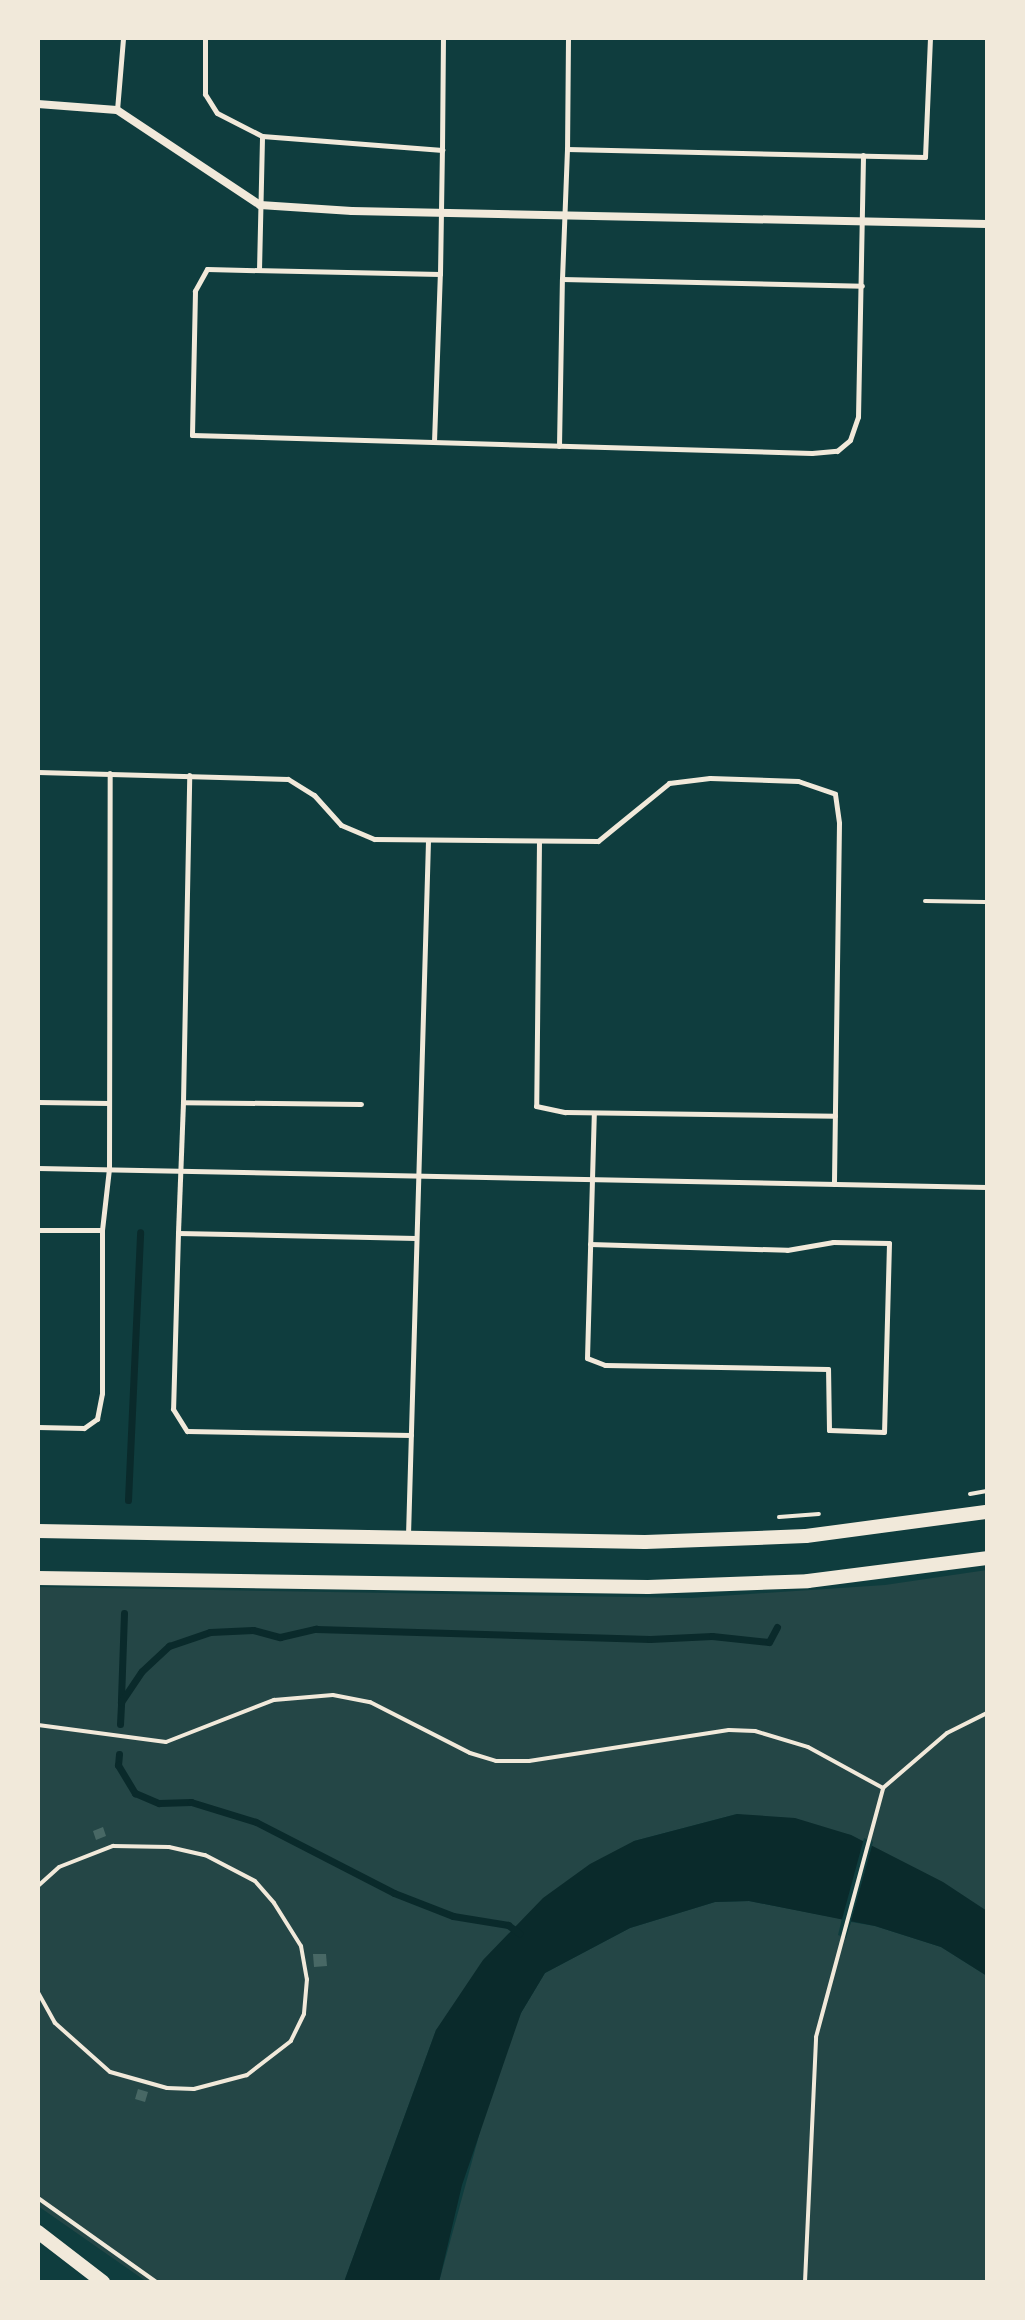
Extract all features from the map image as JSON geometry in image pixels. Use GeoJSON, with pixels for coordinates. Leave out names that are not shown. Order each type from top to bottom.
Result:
{"type":"FeatureCollection","features":[{"type":"Feature","properties":{"kind":"main road"},"geometry":{"type":"LineString","coordinates":[[38,1531],[408,1538],[752,1539],[987,1512]]}},
{"type":"Feature","properties":{"kind":"main road"},"geometry":{"type":"LineString","coordinates":[[38,1578],[648,1587],[808,1581],[987,1558]]}},
{"type":"Feature","properties":{"kind":"main road"},"geometry":{"type":"LineString","coordinates":[[38,2232],[103,2282]]}},
{"type":"Feature","properties":{"kind":"street"},"geometry":{"type":"LineString","coordinates":[[38,104],[117,110],[260,205],[442,213],[987,224]]}},
{"type":"Feature","properties":{"kind":"lane"},"geometry":{"type":"LineString","coordinates":[[117,110],[123,38]]}},
{"type":"Feature","properties":{"kind":"lane"},"geometry":{"type":"LineString","coordinates":[[205,38],[205,94],[217,113],[262,136],[442,150]]}},
{"type":"Feature","properties":{"kind":"lane"},"geometry":{"type":"LineString","coordinates":[[434,442],[442,213],[443,38]]}},
{"type":"Feature","properties":{"kind":"lane"},"geometry":{"type":"LineString","coordinates":[[559,446],[568,38]]}},
{"type":"Feature","properties":{"kind":"lane"},"geometry":{"type":"LineString","coordinates":[[567,149],[925,157],[930,38]]}},
{"type":"Feature","properties":{"kind":"lane"},"geometry":{"type":"LineString","coordinates":[[259,270],[262,136]]}},
{"type":"Feature","properties":{"kind":"lane"},"geometry":{"type":"LineString","coordinates":[[440,274],[207,269],[195,291],[192,435],[837,451],[850,440],[858,417],[863,155]]}},
{"type":"Feature","properties":{"kind":"lane"},"geometry":{"type":"LineString","coordinates":[[562,279],[862,286]]}},
{"type":"Feature","properties":{"kind":"lane"},"geometry":{"type":"LineString","coordinates":[[38,772],[288,779],[359,836],[428,840],[598,841],[669,783],[781,780],[835,794],[839,823],[834,1184]]}},
{"type":"Feature","properties":{"kind":"lane"},"geometry":{"type":"LineString","coordinates":[[38,1427],[84,1428],[97,1419],[102,1393],[102,1230],[109,1169],[110,773]]}},
{"type":"Feature","properties":{"kind":"lane"},"geometry":{"type":"LineString","coordinates":[[189,775],[173,1409],[187,1431],[411,1435]]}},
{"type":"Feature","properties":{"kind":"lane"},"geometry":{"type":"LineString","coordinates":[[408,1538],[428,840]]}},
{"type":"Feature","properties":{"kind":"lane"},"geometry":{"type":"LineString","coordinates":[[539,841],[536,1106],[594,1113],[835,1116]]}},
{"type":"Feature","properties":{"kind":"lane"},"geometry":{"type":"LineString","coordinates":[[38,1102],[109,1103]]}},
{"type":"Feature","properties":{"kind":"lane"},"geometry":{"type":"LineString","coordinates":[[183,1102],[361,1104]]}},
{"type":"Feature","properties":{"kind":"lane"},"geometry":{"type":"LineString","coordinates":[[590,1244],[787,1250],[833,1242],[889,1243],[884,1432],[829,1430],[828,1369],[605,1365],[587,1358],[590,1244],[594,1113]]}},
{"type":"Feature","properties":{"kind":"lane"},"geometry":{"type":"LineString","coordinates":[[38,1168],[987,1187]]}},
{"type":"Feature","properties":{"kind":"lane"},"geometry":{"type":"LineString","coordinates":[[38,1230],[102,1230]]}},
{"type":"Feature","properties":{"kind":"lane"},"geometry":{"type":"LineString","coordinates":[[178,1233],[416,1238]]}},
{"type":"Feature","properties":{"kind":"path"},"geometry":{"type":"LineString","coordinates":[[925,901],[985,902]]}},
{"type":"Feature","properties":{"kind":"path"},"geometry":{"type":"LineString","coordinates":[[958,1497],[987,1491]]}},
{"type":"Feature","properties":{"kind":"path"},"geometry":{"type":"LineString","coordinates":[[777,1517],[821,1514]]}},
{"type":"Feature","properties":{"kind":"path"},"geometry":{"type":"LineString","coordinates":[[38,1725],[166,1742],[274,1700],[333,1695],[370,1702],[470,1753],[496,1761],[529,1761],[729,1730],[755,1731],[808,1747],[883,1788]]}},
{"type":"Feature","properties":{"kind":"path"},"geometry":{"type":"LineString","coordinates":[[805,2282],[816,2037],[883,1788],[947,1733],[987,1713]]}},
{"type":"Feature","properties":{"kind":"path"},"geometry":{"type":"LineString","coordinates":[[38,1886],[59,1867],[113,1846],[169,1847],[205,1855],[255,1881],[274,1903],[301,1946],[307,1979],[304,2014],[291,2041],[247,2075],[194,2089],[167,2088],[110,2072],[55,2023],[38,1992]]}},
{"type":"Feature","properties":{"kind":"path"},"geometry":{"type":"LineString","coordinates":[[38,2198],[156,2282]]}},
{"type":"Feature","properties":{"kind":"shaded area"},"geometry":{"type":"Polygon","coordinates":[[[987,1570],[987,1911],[851,1835],[737,1814],[634,1841],[436,2030],[344,2282],[147,2282],[38,2206],[38,1587],[691,1598],[885,1585],[987,1570]]]}},
{"type":"Feature","properties":{"kind":"shaded area"},"geometry":{"type":"Polygon","coordinates":[[[737,1814],[795,1818],[851,1835],[943,1882],[987,1911],[987,1976],[941,1947],[875,1926],[749,1901],[715,1902],[630,1928],[545,1973],[521,2013],[462,2185],[439,2282],[344,2282],[436,2030],[483,1960],[543,1898],[590,1864],[634,1841],[737,1814]]]}},
{"type":"Feature","properties":{"kind":"shaded area"},"geometry":{"type":"Polygon","coordinates":[[[749,1901],[842,1919],[838,1935],[846,1938],[851,1922],[875,1926],[941,1947],[987,1976],[987,2282],[439,2282],[493,2084],[521,2013],[545,1973],[630,1928],[715,1902],[749,1901]]]}},
{"type":"Feature","properties":{"kind":"pier"},"geometry":{"type":"Polygon","coordinates":[[[864,1838],[873,1842],[850,1925],[841,1923],[864,1838]]]}},
{"type":"Feature","properties":{"kind":"building"},"geometry":{"type":"Polygon","coordinates":[[[103,1827],[106,1836],[96,1840],[93,1831],[103,1827]]]}},
{"type":"Feature","properties":{"kind":"building"},"geometry":{"type":"Polygon","coordinates":[[[313,1954],[326,1954],[327,1966],[314,1967],[313,1954]]]}},
{"type":"Feature","properties":{"kind":"building"},"geometry":{"type":"Polygon","coordinates":[[[138,2089],[148,2092],[145,2102],[135,2099],[138,2089]]]}},
{"type":"Feature","properties":{"kind":"waterway"},"geometry":{"type":"LineString","coordinates":[[128,1500],[140,1232]]}},
{"type":"Feature","properties":{"kind":"waterway"},"geometry":{"type":"LineString","coordinates":[[121,1699],[124,1613]]}},
{"type":"Feature","properties":{"kind":"waterway"},"geometry":{"type":"LineString","coordinates":[[120,1724],[121,1702],[142,1671],[169,1646],[210,1632],[253,1630],[280,1637],[316,1629],[650,1639],[712,1636],[769,1642],[777,1627]]}},
{"type":"Feature","properties":{"kind":"waterway"},"geometry":{"type":"LineString","coordinates":[[119,1754],[118,1765],[135,1793],[159,1803],[191,1802],[256,1822],[394,1893],[453,1916],[508,1925],[519,1933]]}}]}
